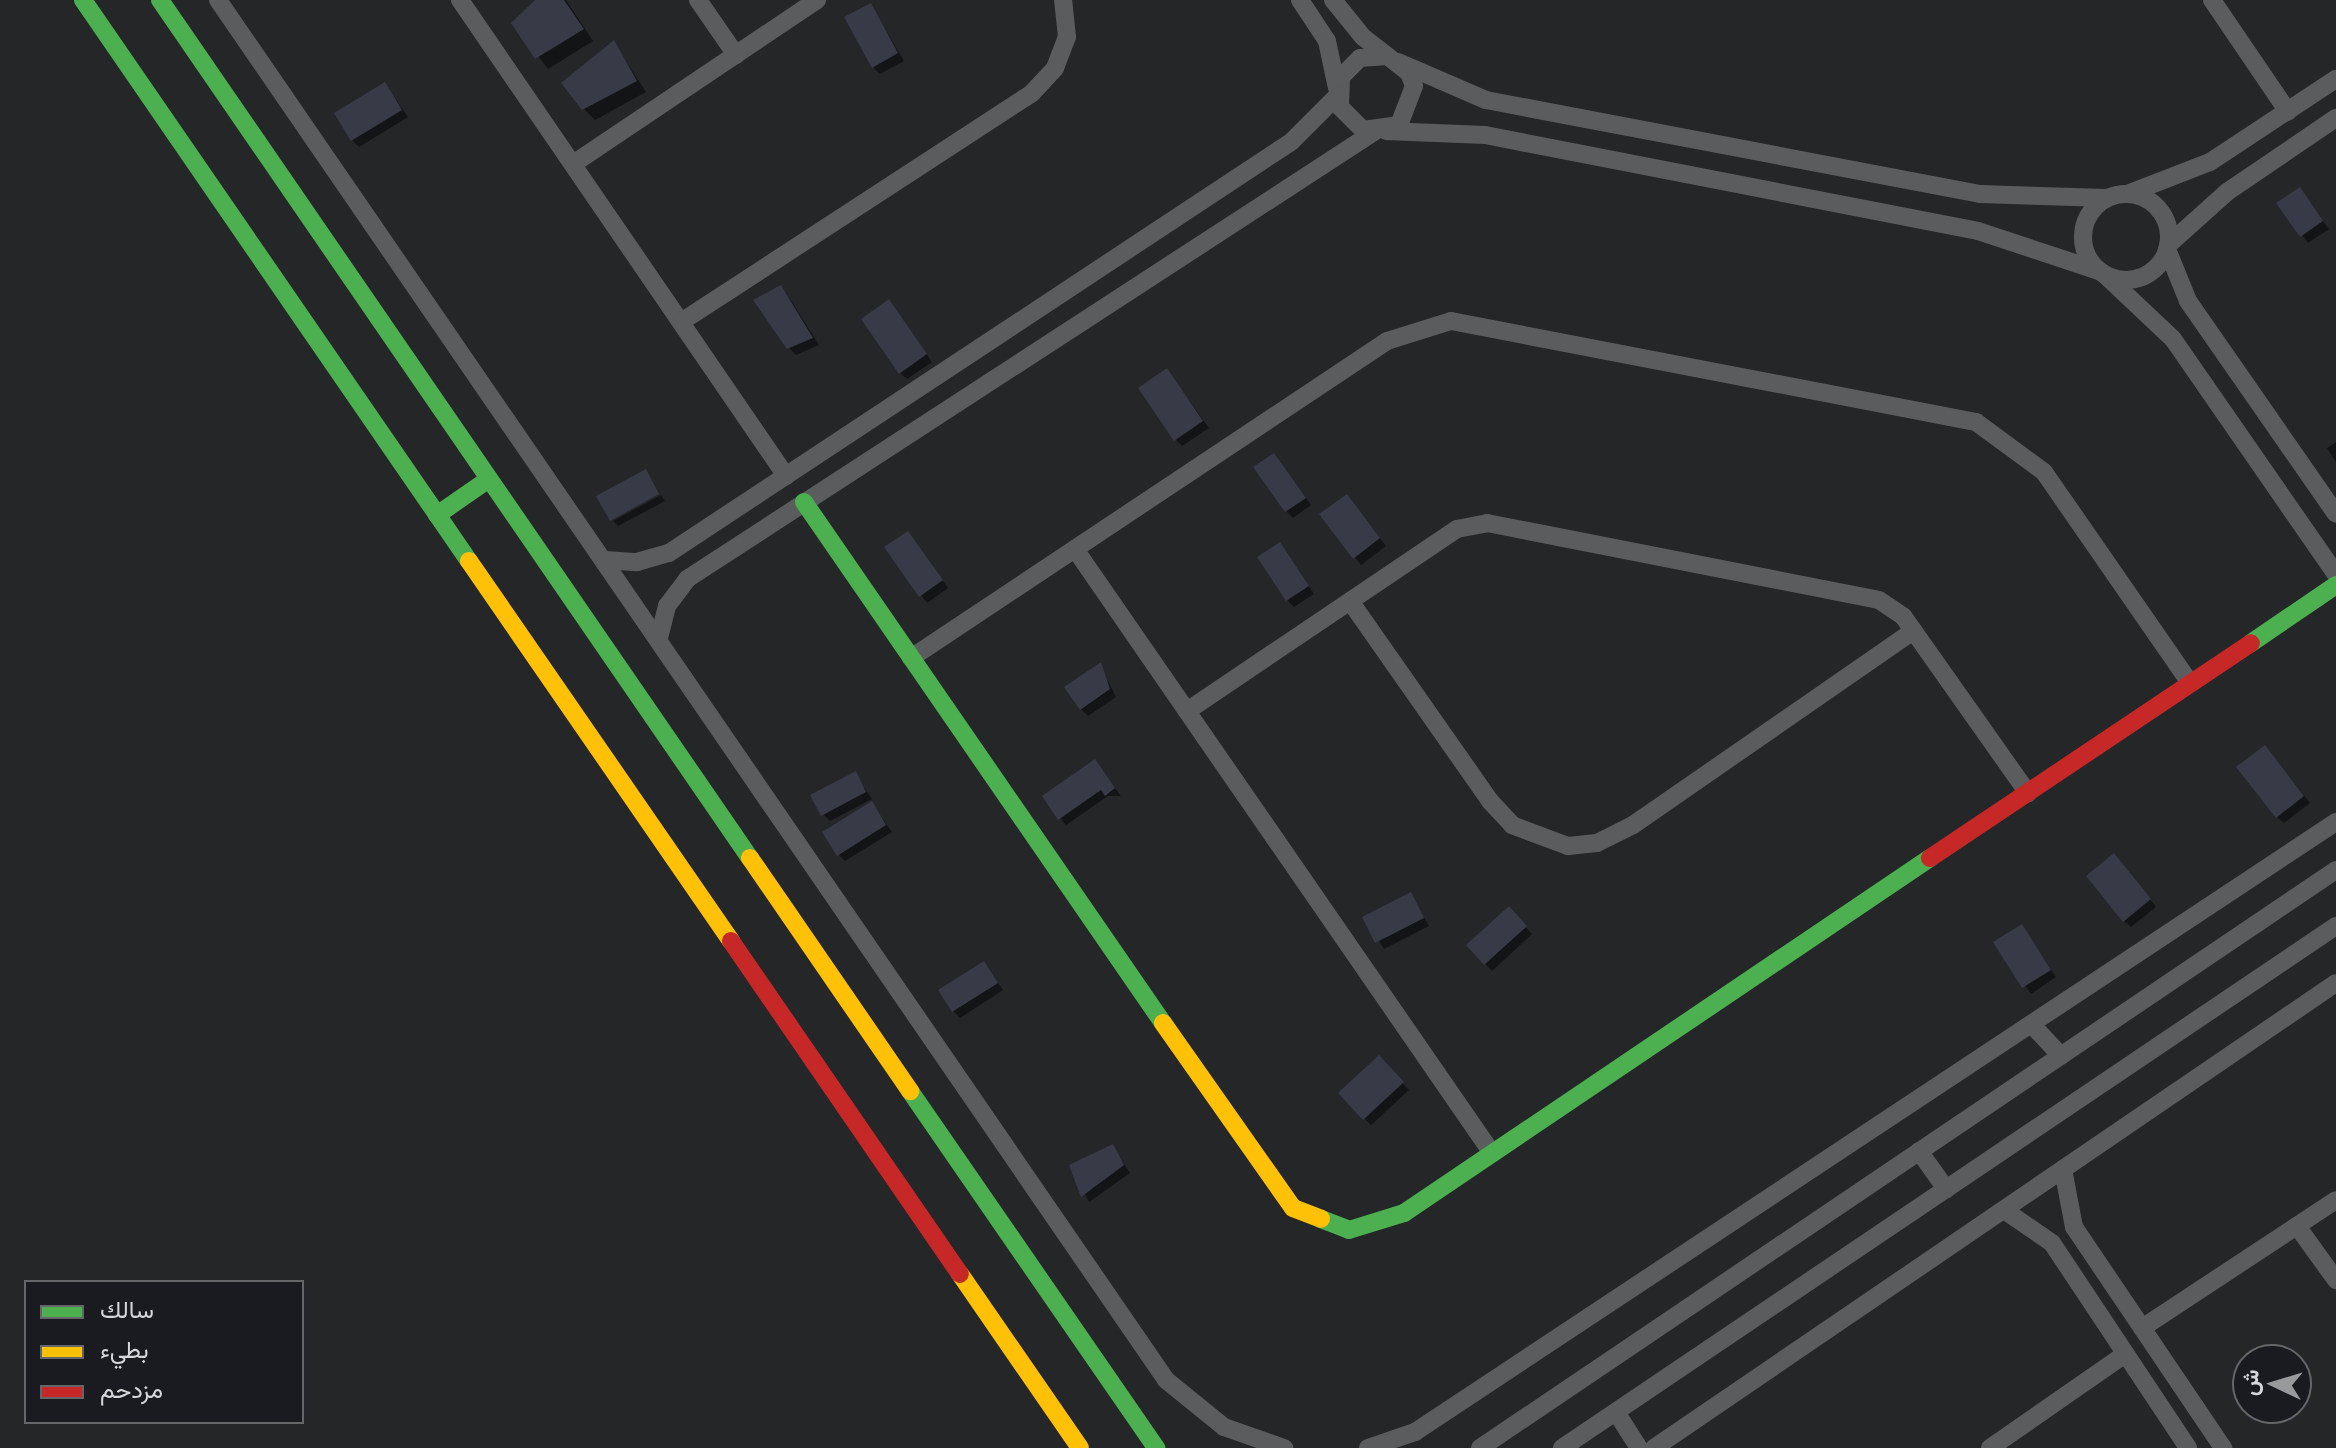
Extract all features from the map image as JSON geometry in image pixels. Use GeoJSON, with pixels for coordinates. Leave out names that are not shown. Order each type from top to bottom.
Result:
{"type":"FeatureCollection","features":[{"type":"Feature","properties":{"kind":"street"},"geometry":{"type":"LineString","coordinates":[[83,0],[1080,1448]]}},
{"type":"Feature","properties":{"kind":"street"},"geometry":{"type":"LineString","coordinates":[[160,0],[1156,1448]]}},
{"type":"Feature","properties":{"kind":"street"},"geometry":{"type":"LineString","coordinates":[[218,0],[1166,1380],[1224,1427],[1284,1448]]}},
{"type":"Feature","properties":{"kind":"street"},"geometry":{"type":"LineString","coordinates":[[460,0],[786,476]]}},
{"type":"Feature","properties":{"kind":"street"},"geometry":{"type":"LineString","coordinates":[[698,0],[736,55]]}},
{"type":"Feature","properties":{"kind":"street"},"geometry":{"type":"LineString","coordinates":[[573,164],[817,0]]}},
{"type":"Feature","properties":{"kind":"street"},"geometry":{"type":"LineString","coordinates":[[681,322],[1032,93],[1055,68],[1067,37],[1063,0]]}},
{"type":"Feature","properties":{"kind":"street"},"geometry":{"type":"LineString","coordinates":[[1300,0],[1333,57],[1337,93],[1345,117],[1380,132],[1485,135],[1978,231],[2101,272],[2141,277],[2227,192],[2336,118]]}},
{"type":"Feature","properties":{"kind":"street"},"geometry":{"type":"LineString","coordinates":[[659,638],[667,606],[687,579],[1380,132],[1414,101],[1409,73],[1333,0]]}},
{"type":"Feature","properties":{"kind":"street"},"geometry":{"type":"LineString","coordinates":[[2212,0],[2288,112]]}},
{"type":"Feature","properties":{"kind":"street"},"geometry":{"type":"LineString","coordinates":[[605,560],[637,562],[669,553],[1291,142],[1337,93],[1360,58],[1392,59],[1455,91],[1532,109],[1980,194],[2107,198],[2210,162],[2336,79]]}},
{"type":"Feature","properties":{"kind":"street"},"geometry":{"type":"LineString","coordinates":[[2128,193],[2160,210],[2168,247],[2188,301],[2336,514]]}},
{"type":"Feature","properties":{"kind":"street"},"geometry":{"type":"LineString","coordinates":[[2107,198],[2083,232],[2101,272],[2173,339],[2336,574]]}},
{"type":"Feature","properties":{"kind":"street"},"geometry":{"type":"LineString","coordinates":[[911,658],[1387,341],[1451,321],[1976,422],[2044,472],[2190,683]]}},
{"type":"Feature","properties":{"kind":"street"},"geometry":{"type":"LineString","coordinates":[[437,515],[489,479]]}},
{"type":"Feature","properties":{"kind":"street"},"geometry":{"type":"LineString","coordinates":[[804,502],[1293,1208],[1321,1225],[1378,1227],[2336,585]]}},
{"type":"Feature","properties":{"kind":"street"},"geometry":{"type":"LineString","coordinates":[[1187,711],[1457,529],[1479,523],[1865,596],[1892,607],[1913,631],[2028,793]]}},
{"type":"Feature","properties":{"kind":"street"},"geometry":{"type":"LineString","coordinates":[[1075,549],[1492,1153]]}},
{"type":"Feature","properties":{"kind":"street"},"geometry":{"type":"LineString","coordinates":[[1350,601],[1490,801],[1512,825],[1568,846],[1597,843],[1633,825],[1913,631]]}},
{"type":"Feature","properties":{"kind":"street"},"geometry":{"type":"LineString","coordinates":[[1368,1448],[1415,1432],[2033,1026],[2336,822]]}},
{"type":"Feature","properties":{"kind":"street"},"geometry":{"type":"LineString","coordinates":[[1480,1448],[2336,870]]}},
{"type":"Feature","properties":{"kind":"street"},"geometry":{"type":"LineString","coordinates":[[1562,1448],[2336,926]]}},
{"type":"Feature","properties":{"kind":"street"},"geometry":{"type":"LineString","coordinates":[[1654,1448],[2336,983]]}},
{"type":"Feature","properties":{"kind":"street"},"geometry":{"type":"LineString","coordinates":[[2033,1026],[2061,1056]]}},
{"type":"Feature","properties":{"kind":"street"},"geometry":{"type":"LineString","coordinates":[[1919,1151],[1946,1189]]}},
{"type":"Feature","properties":{"kind":"street"},"geometry":{"type":"LineString","coordinates":[[2063,1169],[2074,1227],[2223,1448]]}},
{"type":"Feature","properties":{"kind":"street"},"geometry":{"type":"LineString","coordinates":[[2142,1328],[2336,1200]]}},
{"type":"Feature","properties":{"kind":"street"},"geometry":{"type":"LineString","coordinates":[[2004,1210],[2052,1243],[2188,1448]]}},
{"type":"Feature","properties":{"kind":"street"},"geometry":{"type":"LineString","coordinates":[[2297,1226],[2336,1280]]}},
{"type":"Feature","properties":{"kind":"street"},"geometry":{"type":"LineString","coordinates":[[1990,1448],[2125,1354]]}},
{"type":"Feature","properties":{"kind":"street"},"geometry":{"type":"LineString","coordinates":[[1616,1412],[1639,1448]]}},
{"type":"Feature","properties":{"kind":"building"},"geometry":{"type":"Polygon","coordinates":[[[535,0],[564,0],[584,29],[535,59],[511,23],[535,0]]]}},
{"type":"Feature","properties":{"kind":"building"},"geometry":{"type":"Polygon","coordinates":[[[871,3],[898,53],[872,68],[844,17],[871,3]]]}},
{"type":"Feature","properties":{"kind":"building"},"geometry":{"type":"Polygon","coordinates":[[[614,40],[637,81],[582,110],[561,83],[614,40]]]}},
{"type":"Feature","properties":{"kind":"building"},"geometry":{"type":"Polygon","coordinates":[[[385,82],[402,110],[351,141],[334,113],[385,82]]]}},
{"type":"Feature","properties":{"kind":"building"},"geometry":{"type":"Polygon","coordinates":[[[2300,187],[2323,221],[2300,237],[2276,203],[2300,187]]]}},
{"type":"Feature","properties":{"kind":"building"},"geometry":{"type":"Polygon","coordinates":[[[781,285],[813,338],[787,349],[753,300],[781,285]]]}},
{"type":"Feature","properties":{"kind":"building"},"geometry":{"type":"Polygon","coordinates":[[[889,299],[927,354],[899,374],[861,319],[889,299]]]}},
{"type":"Feature","properties":{"kind":"building"},"geometry":{"type":"Polygon","coordinates":[[[1167,368],[1203,421],[1174,441],[1138,388],[1167,368]]]}},
{"type":"Feature","properties":{"kind":"building"},"geometry":{"type":"Polygon","coordinates":[[[1274,453],[1306,498],[1285,512],[1253,467],[1274,453]]]}},
{"type":"Feature","properties":{"kind":"building"},"geometry":{"type":"Polygon","coordinates":[[[646,469],[659,494],[610,521],[596,496],[646,469]]]}},
{"type":"Feature","properties":{"kind":"building"},"geometry":{"type":"Polygon","coordinates":[[[1347,494],[1380,538],[1353,559],[1319,514],[1347,494]]]}},
{"type":"Feature","properties":{"kind":"building"},"geometry":{"type":"Polygon","coordinates":[[[908,531],[943,580],[919,597],[884,547],[908,531]]]}},
{"type":"Feature","properties":{"kind":"building"},"geometry":{"type":"Polygon","coordinates":[[[1280,542],[1309,586],[1286,601],[1257,557],[1280,542]]]}},
{"type":"Feature","properties":{"kind":"building"},"geometry":{"type":"Polygon","coordinates":[[[1101,662],[1110,689],[1080,710],[1064,687],[1101,662]]]}},
{"type":"Feature","properties":{"kind":"building"},"geometry":{"type":"Polygon","coordinates":[[[2265,745],[2304,796],[2276,818],[2236,767],[2265,745]]]}},
{"type":"Feature","properties":{"kind":"building"},"geometry":{"type":"Polygon","coordinates":[[[1095,759],[1115,788],[1105,796],[1101,790],[1058,820],[1042,796],[1095,759]]]}},
{"type":"Feature","properties":{"kind":"building"},"geometry":{"type":"Polygon","coordinates":[[[856,771],[866,792],[821,816],[810,795],[856,771]]]}},
{"type":"Feature","properties":{"kind":"building"},"geometry":{"type":"Polygon","coordinates":[[[872,801],[886,825],[837,856],[822,832],[872,801]]]}},
{"type":"Feature","properties":{"kind":"building"},"geometry":{"type":"Polygon","coordinates":[[[2114,853],[2151,899],[2123,922],[2086,876],[2114,853]]]}},
{"type":"Feature","properties":{"kind":"building"},"geometry":{"type":"Polygon","coordinates":[[[1411,892],[1424,918],[1375,943],[1362,917],[1411,892]]]}},
{"type":"Feature","properties":{"kind":"building"},"geometry":{"type":"Polygon","coordinates":[[[1509,906],[1527,926],[1484,965],[1466,945],[1509,906]]]}},
{"type":"Feature","properties":{"kind":"building"},"geometry":{"type":"Polygon","coordinates":[[[2022,924],[2051,970],[2022,988],[1993,942],[2022,924]]]}},
{"type":"Feature","properties":{"kind":"building"},"geometry":{"type":"Polygon","coordinates":[[[984,961],[998,983],[952,1012],[938,990],[984,961]]]}},
{"type":"Feature","properties":{"kind":"building"},"geometry":{"type":"Polygon","coordinates":[[[1379,1055],[1404,1082],[1363,1120],[1338,1093],[1379,1055]]]}},
{"type":"Feature","properties":{"kind":"building"},"geometry":{"type":"Polygon","coordinates":[[[1113,1144],[1124,1165],[1081,1197],[1069,1165],[1113,1144]]]}},
{"type":"Feature","properties":{"kind":"traffic: fast"},"geometry":{"type":"LineString","coordinates":[[83,0],[469,561]]}},
{"type":"Feature","properties":{"kind":"traffic: fast"},"geometry":{"type":"LineString","coordinates":[[160,0],[750,858]]}},
{"type":"Feature","properties":{"kind":"traffic: fast"},"geometry":{"type":"LineString","coordinates":[[437,515],[489,479]]}},
{"type":"Feature","properties":{"kind":"traffic: fast"},"geometry":{"type":"LineString","coordinates":[[804,502],[1163,1023]]}},
{"type":"Feature","properties":{"kind":"traffic: fast"},"geometry":{"type":"LineString","coordinates":[[2251,643],[2336,585]]}},
{"type":"Feature","properties":{"kind":"traffic: fast"},"geometry":{"type":"LineString","coordinates":[[1321,1219],[1349,1230],[1404,1213],[1930,858]]}},
{"type":"Feature","properties":{"kind":"traffic: fast"},"geometry":{"type":"LineString","coordinates":[[910,1091],[1156,1448]]}},
{"type":"Feature","properties":{"kind":"traffic: slow"},"geometry":{"type":"LineString","coordinates":[[469,561],[731,941]]}},
{"type":"Feature","properties":{"kind":"traffic: slow"},"geometry":{"type":"LineString","coordinates":[[750,858],[910,1091]]}},
{"type":"Feature","properties":{"kind":"traffic: slow"},"geometry":{"type":"LineString","coordinates":[[1163,1023],[1293,1208],[1321,1219]]}},
{"type":"Feature","properties":{"kind":"traffic: slow"},"geometry":{"type":"LineString","coordinates":[[960,1274],[1080,1448]]}},
{"type":"Feature","properties":{"kind":"traffic: jam"},"geometry":{"type":"LineString","coordinates":[[1930,858],[2251,643]]}},
{"type":"Feature","properties":{"kind":"traffic: jam"},"geometry":{"type":"LineString","coordinates":[[731,941],[960,1274]]}}]}
